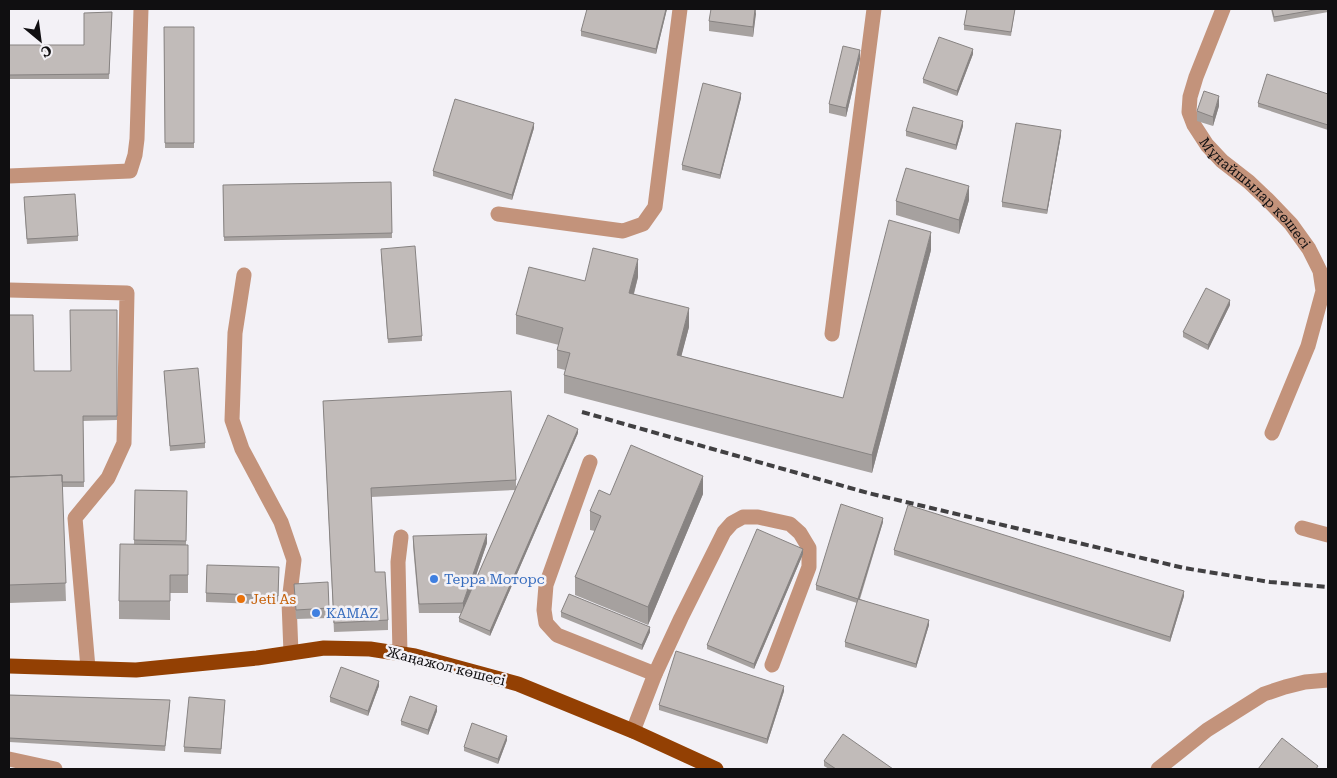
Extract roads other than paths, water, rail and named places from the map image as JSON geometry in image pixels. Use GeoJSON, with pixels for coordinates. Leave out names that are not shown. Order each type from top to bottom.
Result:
{"type":"FeatureCollection","features":[{"type":"Feature","properties":{"kind":"main road","name":"Жаңажол көшесі"},"geometry":{"type":"LineString","coordinates":[[9,666],[136,670],[257,658],[324,648],[370,649],[415,656],[518,684],[716,769]]}},
{"type":"Feature","properties":{"kind":"street"},"geometry":{"type":"LineString","coordinates":[[9,176],[130,171],[135,155],[137,138],[141,9]]}},
{"type":"Feature","properties":{"kind":"street"},"geometry":{"type":"LineString","coordinates":[[498,214],[623,231],[642,224],[655,207],[680,9]]}},
{"type":"Feature","properties":{"kind":"street"},"geometry":{"type":"LineString","coordinates":[[832,334],[874,9]]}},
{"type":"Feature","properties":{"kind":"street","name":"Мұнайшылар көшесі"},"geometry":{"type":"LineString","coordinates":[[1223,9],[1190,97],[1189,112],[1191,119],[1212,150],[1222,161],[1249,182],[1291,224],[1309,249],[1320,271],[1323,291],[1308,346],[1272,433]]}},
{"type":"Feature","properties":{"kind":"street"},"geometry":{"type":"LineString","coordinates":[[244,275],[235,333],[232,420],[242,449],[281,522],[294,560],[289,602],[292,653]]}},
{"type":"Feature","properties":{"kind":"street"},"geometry":{"type":"LineString","coordinates":[[9,290],[127,293],[124,443],[108,478],[75,518],[88,668]]}},
{"type":"Feature","properties":{"kind":"street"},"geometry":{"type":"LineString","coordinates":[[590,462],[546,585],[544,610],[546,623],[557,635],[655,674]]}},
{"type":"Feature","properties":{"kind":"street"},"geometry":{"type":"LineString","coordinates":[[633,732],[655,674],[724,532],[732,523],[743,518],[758,517],[790,524],[800,533],[809,548],[809,567],[772,665]]}},
{"type":"Feature","properties":{"kind":"street"},"geometry":{"type":"LineString","coordinates":[[1302,528],[1328,535]]}},
{"type":"Feature","properties":{"kind":"street"},"geometry":{"type":"LineString","coordinates":[[400,654],[398,562],[401,537]]}},
{"type":"Feature","properties":{"kind":"street"},"geometry":{"type":"LineString","coordinates":[[1158,769],[1207,730],[1264,694],[1305,682],[1328,680]]}},
{"type":"Feature","properties":{"kind":"street"},"geometry":{"type":"LineString","coordinates":[[9,760],[55,769]]}},
{"type":"Feature","properties":{"kind":"railway"},"geometry":{"type":"LineString","coordinates":[[582,412],[868,493],[1184,568],[1270,582],[1328,587]]}},
{"type":"Feature","properties":{"kind":"place","name":"Терра Моторс"},"geometry":{"type":"Point","coordinates":[434,579]}},
{"type":"Feature","properties":{"kind":"place","name":"Jeti As"},"geometry":{"type":"Point","coordinates":[241,599]}},
{"type":"Feature","properties":{"kind":"place","name":"KAMAZ"},"geometry":{"type":"Point","coordinates":[316,613]}}]}
